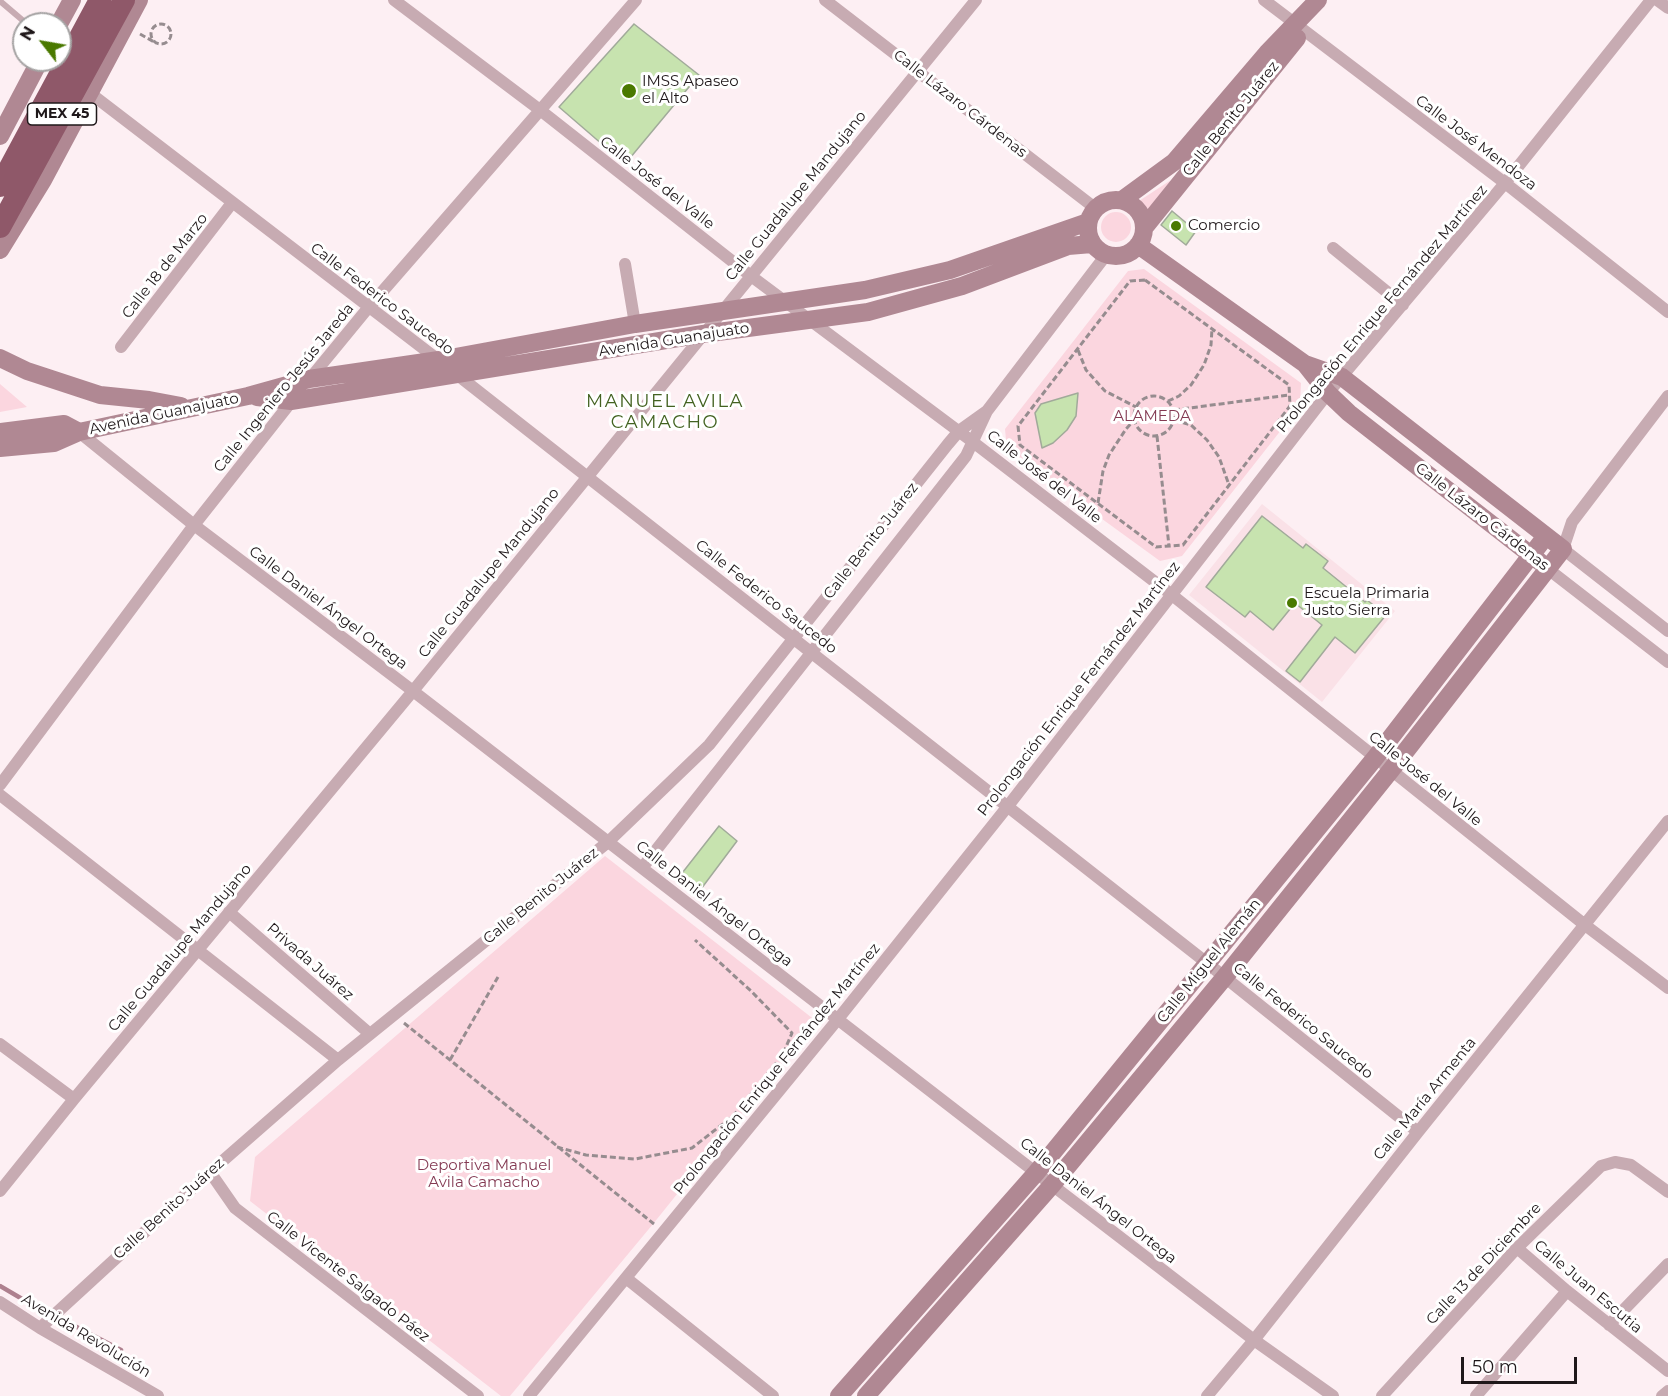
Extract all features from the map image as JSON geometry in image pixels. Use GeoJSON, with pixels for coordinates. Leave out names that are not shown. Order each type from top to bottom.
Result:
{"type":"FeatureCollection","features":[{"type":"Feature","properties":{"kind":"highway","name":"MEX 45"},"geometry":{"type":"LineString","coordinates":[[0,186],[100,0]]}},
{"type":"Feature","properties":{"kind":"highway","name":"MEX 45"},"geometry":{"type":"LineString","coordinates":[[0,227],[124,0]]}},
{"type":"Feature","properties":{"kind":"street"},"geometry":{"type":"LineString","coordinates":[[0,250],[43,180],[139,0]]}},
{"type":"Feature","properties":{"kind":"street","name":"Calle José del Valle"},"geometry":{"type":"LineString","coordinates":[[394,0],[540,110],[751,276],[1172,594],[1585,925],[1668,988]]}},
{"type":"Feature","properties":{"kind":"street","name":"Calle Ingeniero Jesús Jareda"},"geometry":{"type":"LineString","coordinates":[[0,785],[194,525],[309,379],[636,0]]}},
{"type":"Feature","properties":{"kind":"street","name":"Calle Lázaro Cárdenas"},"geometry":{"type":"LineString","coordinates":[[825,0],[917,72],[1091,215]]}},
{"type":"Feature","properties":{"kind":"street","name":"Calle Guadalupe Mandujano"},"geometry":{"type":"LineString","coordinates":[[0,1191],[5,1177],[74,1099],[413,691],[976,0]]}},
{"type":"Feature","properties":{"kind":"street","name":"Calle José Mendoza"},"geometry":{"type":"LineString","coordinates":[[1264,0],[1505,183],[1668,312]]}},
{"type":"Feature","properties":{"kind":"street","name":"Prolongación Enrique Fernández Martínez"},"geometry":{"type":"LineString","coordinates":[[530,1396],[838,1019],[1008,806],[1328,393],[1505,183],[1651,0]]}},
{"type":"Feature","properties":{"kind":"street"},"geometry":{"type":"LineString","coordinates":[[1657,0],[1668,8]]}},
{"type":"Feature","properties":{"kind":"street","name":"Calle Benito Juárez"},"geometry":{"type":"LineString","coordinates":[[1141,236],[1181,167],[1299,27],[1315,4]]}},
{"type":"Feature","properties":{"kind":"street"},"geometry":{"type":"LineString","coordinates":[[0,136],[34,72]]}},
{"type":"Feature","properties":{"kind":"street","name":"Calle Federico Saucedo"},"geometry":{"type":"LineString","coordinates":[[90,93],[588,475],[1418,1132]]}},
{"type":"Feature","properties":{"kind":"street","name":"Calle Benito Juárez"},"geometry":{"type":"LineString","coordinates":[[1122,200],[1181,167]]}},
{"type":"Feature","properties":{"kind":"street"},"geometry":{"type":"LineString","coordinates":[[1112,199],[1122,200],[1138,210],[1143,219],[1141,236],[1124,255],[1099,249],[1088,233],[1091,215],[1103,202],[1112,199]]}},
{"type":"Feature","properties":{"kind":"street","name":"Calle 18 de Marzo"},"geometry":{"type":"LineString","coordinates":[[122,347],[232,203]]}},
{"type":"Feature","properties":{"kind":"street","name":"Avenida Guanajuato"},"geometry":{"type":"LineString","coordinates":[[0,448],[54,443],[79,432],[248,396],[309,379],[438,360],[722,310],[788,303],[865,290],[950,270],[1091,215]]}},
{"type":"Feature","properties":{"kind":"street","name":"Calle Lázaro Cárdenas"},"geometry":{"type":"LineString","coordinates":[[1141,236],[1305,364],[1328,393],[1358,420],[1668,662]]}},
{"type":"Feature","properties":{"kind":"street","name":"Avenida Guanajuato"},"geometry":{"type":"LineString","coordinates":[[248,396],[291,402],[703,334],[878,309],[962,286],[1068,246],[1099,249]]}},
{"type":"Feature","properties":{"kind":"street"},"geometry":{"type":"LineString","coordinates":[[1334,248],[1403,305]]}},
{"type":"Feature","properties":{"kind":"street","name":"Calle Benito Juárez"},"geometry":{"type":"LineString","coordinates":[[642,868],[966,456],[987,411],[1099,249]]}},
{"type":"Feature","properties":{"kind":"street"},"geometry":{"type":"LineString","coordinates":[[625,264],[635,324]]}},
{"type":"Feature","properties":{"kind":"street"},"geometry":{"type":"LineString","coordinates":[[0,358],[27,371],[100,395],[149,400],[189,408]]}},
{"type":"Feature","properties":{"kind":"street","name":"Calle Lázaro Cárdenas"},"geometry":{"type":"LineString","coordinates":[[1305,364],[1342,377],[1668,631]]}},
{"type":"Feature","properties":{"kind":"street","name":"Calle Miguel Alemán"},"geometry":{"type":"LineString","coordinates":[[866,1396],[1052,1185],[1224,978],[1391,770],[1563,549],[1572,522],[1668,396]]}},
{"type":"Feature","properties":{"kind":"street","name":"Calle Benito Juárez"},"geometry":{"type":"LineString","coordinates":[[40,1328],[210,1172],[338,1060],[608,842],[709,745],[959,431],[987,411]]}},
{"type":"Feature","properties":{"kind":"street","name":"Avenida Guanajuato"},"geometry":{"type":"LineString","coordinates":[[0,432],[64,424],[79,432]]}},
{"type":"Feature","properties":{"kind":"street","name":"Calle Daniel Ángel Ortega"},"geometry":{"type":"LineString","coordinates":[[79,432],[194,525],[413,691],[1036,1173],[1254,1340],[1333,1396]]}},
{"type":"Feature","properties":{"kind":"street","name":"Calle Miguel Alemán"},"geometry":{"type":"LineString","coordinates":[[839,1396],[1036,1173],[1375,758],[1546,536],[1572,522]]}},
{"type":"Feature","properties":{"kind":"street"},"geometry":{"type":"LineString","coordinates":[[0,795],[338,1060]]}},
{"type":"Feature","properties":{"kind":"street","name":"Calle María Armenta"},"geometry":{"type":"LineString","coordinates":[[1207,1396],[1668,821]]}},
{"type":"Feature","properties":{"kind":"street","name":"Privada Juárez"},"geometry":{"type":"LineString","coordinates":[[230,912],[370,1034]]}},
{"type":"Feature","properties":{"kind":"street"},"geometry":{"type":"LineString","coordinates":[[0,1044],[74,1099]]}},
{"type":"Feature","properties":{"kind":"street","name":"Calle 13 de Diciembre"},"geometry":{"type":"LineString","coordinates":[[1382,1396],[1517,1248],[1601,1166],[1615,1162],[1631,1165],[1668,1192]]}},
{"type":"Feature","properties":{"kind":"street","name":"Calle Vicente Salgado Páez"},"geometry":{"type":"LineString","coordinates":[[210,1172],[235,1208],[478,1396]]}},
{"type":"Feature","properties":{"kind":"street","name":"Calle Juan Escutia"},"geometry":{"type":"LineString","coordinates":[[1517,1248],[1609,1326],[1668,1371]]}},
{"type":"Feature","properties":{"kind":"street"},"geometry":{"type":"LineString","coordinates":[[1609,1326],[1668,1264]]}},
{"type":"Feature","properties":{"kind":"street"},"geometry":{"type":"LineString","coordinates":[[626,1278],[772,1396]]}},
{"type":"Feature","properties":{"kind":"street"},"geometry":{"type":"LineString","coordinates":[[1476,1396],[1567,1291]]}},
{"type":"Feature","properties":{"kind":"street","name":"Avenida Revolución"},"geometry":{"type":"LineString","coordinates":[[0,1302],[40,1328],[158,1396]]}},
{"type":"Feature","properties":{"kind":"street"},"geometry":{"type":"LineString","coordinates":[[1662,1396],[1668,1391]]}},
{"type":"Feature","properties":{"kind":"lane"},"geometry":{"type":"LineString","coordinates":[[0,2],[12,12]]}},
{"type":"Feature","properties":{"kind":"path"},"geometry":{"type":"LineString","coordinates":[[165,25],[170,29],[171,36],[165,43],[158,44],[153,40],[152,31],[156,26],[165,25]]}},
{"type":"Feature","properties":{"kind":"path"},"geometry":{"type":"LineString","coordinates":[[1145,280],[1212,329],[1289,385],[1290,406],[1183,545],[1156,547],[1020,445],[1018,426],[1130,281],[1145,280]]}},
{"type":"Feature","properties":{"kind":"path"},"geometry":{"type":"LineString","coordinates":[[1168,401],[1179,396],[1191,385],[1204,365],[1211,345],[1212,329]]}},
{"type":"Feature","properties":{"kind":"path"},"geometry":{"type":"LineString","coordinates":[[1078,349],[1086,370],[1105,391],[1136,408]]}},
{"type":"Feature","properties":{"kind":"path"},"geometry":{"type":"LineString","coordinates":[[1174,410],[1290,395]]}},
{"type":"Feature","properties":{"kind":"path"},"geometry":{"type":"LineString","coordinates":[[1098,504],[1103,471],[1109,455],[1134,420],[1139,402],[1150,396],[1163,398],[1174,410],[1174,420],[1167,432],[1157,436],[1142,432],[1134,420]]}},
{"type":"Feature","properties":{"kind":"path"},"geometry":{"type":"LineString","coordinates":[[1174,420],[1191,426],[1207,440],[1219,457],[1229,485]]}},
{"type":"Feature","properties":{"kind":"path"},"geometry":{"type":"LineString","coordinates":[[1157,436],[1169,546]]}},
{"type":"Feature","properties":{"kind":"path"},"geometry":{"type":"LineString","coordinates":[[557,1147],[586,1155],[635,1159],[692,1148],[733,1116],[782,1056],[792,1033],[751,991],[695,940]]}},
{"type":"Feature","properties":{"kind":"path"},"geometry":{"type":"LineString","coordinates":[[450,1060],[498,977]]}},
{"type":"Feature","properties":{"kind":"path"},"geometry":{"type":"LineString","coordinates":[[394,1014],[663,1232]]}},
{"type":"Feature","properties":{"kind":"shaded area","name":"Escuela Primaria Justo Sierra"},"geometry":{"type":"Polygon","coordinates":[[[1262,504],[1395,611],[1322,702],[1189,595],[1262,504]]]}},
{"type":"Feature","properties":{"kind":"green space"},"geometry":{"type":"Polygon","coordinates":[[[1171,180],[1147,211],[1139,201],[1171,180]]]}},
{"type":"Feature","properties":{"kind":"green space"},"geometry":{"type":"Polygon","coordinates":[[[1116,212],[1122,213],[1130,221],[1130,233],[1122,241],[1116,242],[1110,241],[1102,233],[1101,227],[1102,221],[1110,213],[1116,212]]]}},
{"type":"Feature","properties":{"kind":"green space","name":"ALAMEDA"},"geometry":{"type":"Polygon","coordinates":[[[1144,269],[1301,383],[1300,406],[1182,556],[1160,561],[1007,450],[1005,429],[1128,271],[1144,269]]]}},
{"type":"Feature","properties":{"kind":"green space"},"geometry":{"type":"Polygon","coordinates":[[[0,384],[27,407],[0,412],[0,384]]]}},
{"type":"Feature","properties":{"kind":"green space","name":"Deportiva Manuel Avila Camacho"},"geometry":{"type":"Polygon","coordinates":[[[605,856],[816,1021],[653,1224],[510,1396],[501,1396],[250,1201],[255,1157],[605,856]]]}},
{"type":"Feature","properties":{"kind":"building","name":"IMSS Apaseo el Alto"},"geometry":{"type":"Polygon","coordinates":[[[634,24],[699,75],[625,164],[559,107],[634,24]]]}},
{"type":"Feature","properties":{"kind":"building","name":"Comercio"},"geometry":{"type":"Polygon","coordinates":[[[1172,211],[1196,231],[1186,245],[1161,225],[1172,211]]]}},
{"type":"Feature","properties":{"kind":"building"},"geometry":{"type":"Polygon","coordinates":[[[1078,393],[1076,416],[1067,430],[1053,443],[1042,448],[1035,413],[1041,404],[1078,393]]]}},
{"type":"Feature","properties":{"kind":"building"},"geometry":{"type":"Polygon","coordinates":[[[1262,516],[1303,548],[1306,544],[1328,561],[1323,568],[1365,602],[1367,600],[1386,615],[1355,653],[1335,637],[1300,682],[1286,671],[1322,625],[1295,603],[1273,630],[1250,611],[1245,617],[1206,587],[1262,516]]]}},
{"type":"Feature","properties":{"kind":"building"},"geometry":{"type":"Polygon","coordinates":[[[719,826],[737,841],[698,893],[679,877],[719,826]]]}},
{"type":"Feature","properties":{"kind":"waterway"},"geometry":{"type":"LineString","coordinates":[[0,1286],[29,1303]]}},
{"type":"Feature","properties":{"kind":"waterway"},"geometry":{"type":"LineString","coordinates":[[67,1322],[121,1350]]}},
{"type":"Feature","properties":{"kind":"place","name":"IMSS Apaseo el Alto"},"geometry":{"type":"Point","coordinates":[629,91]}},
{"type":"Feature","properties":{"kind":"place","name":"Comercio"},"geometry":{"type":"Point","coordinates":[1176,226]}},
{"type":"Feature","properties":{"kind":"place","name":"Escuela Primaria Justo Sierra"},"geometry":{"type":"Point","coordinates":[1292,603]}},
{"type":"Feature","properties":{"kind":"district","name":"MANUEL AVILA CAMACHO"},"geometry":{"type":"Point","coordinates":[665,412]}}]}
